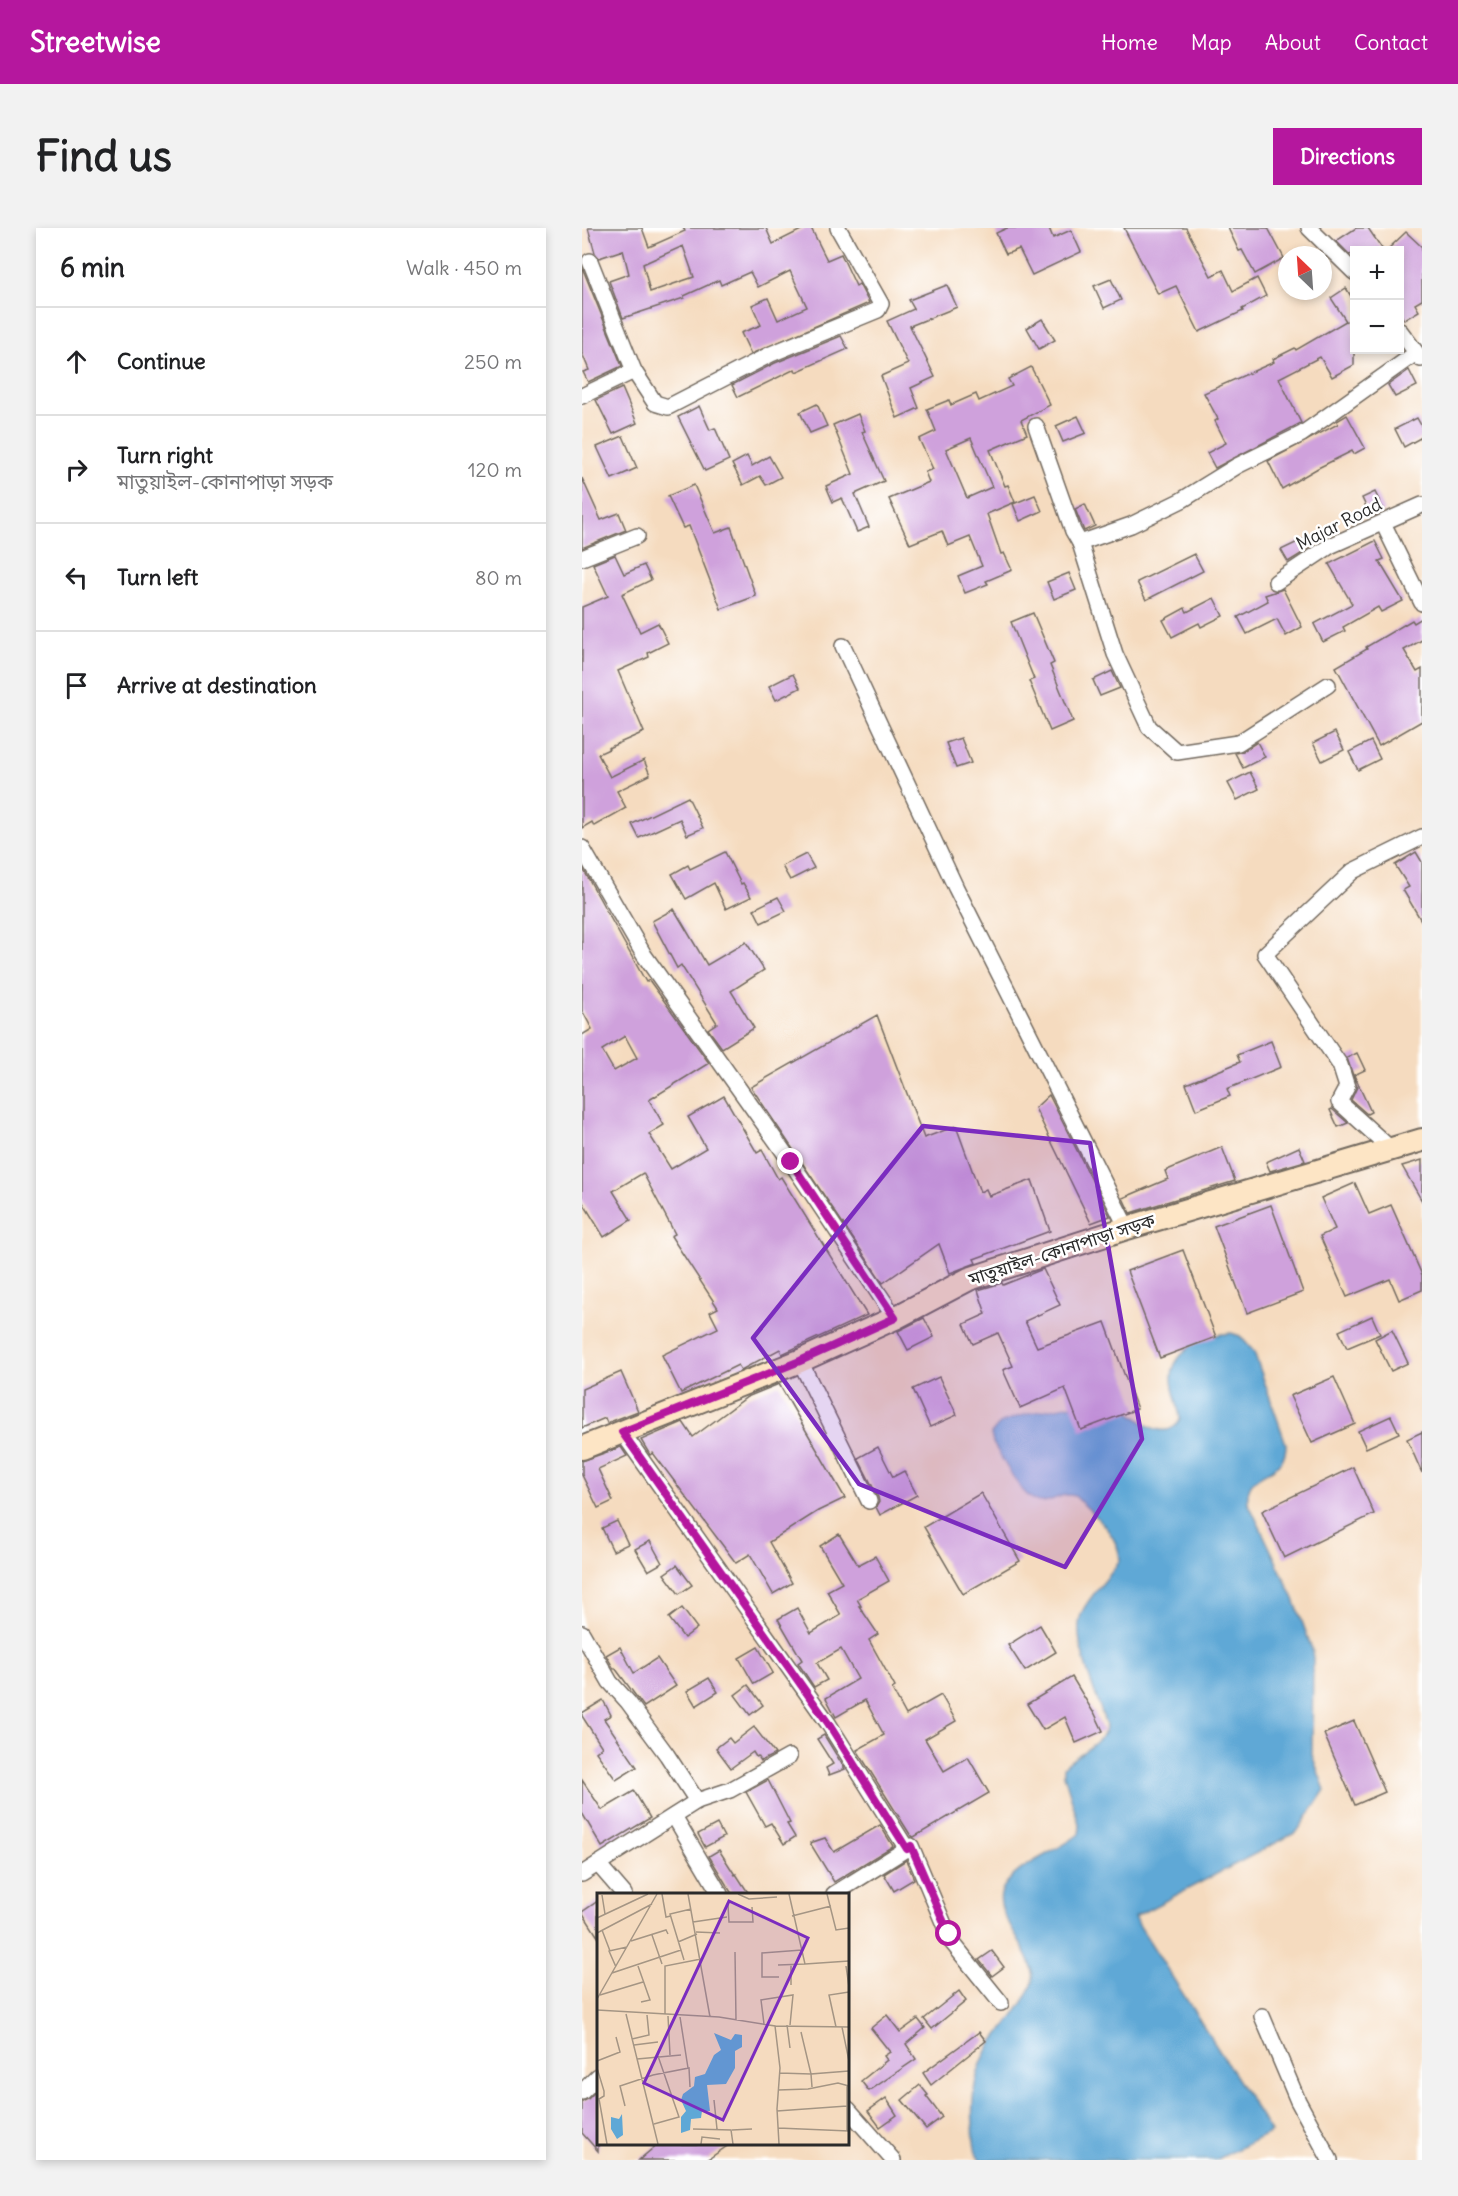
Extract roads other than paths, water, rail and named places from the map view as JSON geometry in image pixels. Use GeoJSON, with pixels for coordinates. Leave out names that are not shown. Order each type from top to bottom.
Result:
{"type":"FeatureCollection","features":[{"type":"Feature","properties":{"kind":"main road","name":"মাতুয়াইল-কোনাপাড়া সড়ক"},"geometry":{"type":"LineString","coordinates":[[582,1448],[800,1361],[895,1318],[969,1279],[1127,1228],[1422,1140]]}},
{"type":"Feature","properties":{"kind":"street"},"geometry":{"type":"LineString","coordinates":[[590,261],[634,370],[655,404],[668,407],[771,354],[878,310],[881,304],[838,228]]}},
{"type":"Feature","properties":{"kind":"street"},"geometry":{"type":"LineString","coordinates":[[1309,228],[1350,268]]}},
{"type":"Feature","properties":{"kind":"street"},"geometry":{"type":"LineString","coordinates":[[1080,543],[1131,525],[1182,501],[1237,466],[1302,434],[1419,356],[1404,336]]}},
{"type":"Feature","properties":{"kind":"street"},"geometry":{"type":"LineString","coordinates":[[582,396],[634,370]]}},
{"type":"Feature","properties":{"kind":"street"},"geometry":{"type":"LineString","coordinates":[[1036,426],[1072,531],[1080,543],[1115,654],[1149,727],[1177,752],[1238,743],[1328,685]]}},
{"type":"Feature","properties":{"kind":"street","name":"Majar Road"},"geometry":{"type":"LineString","coordinates":[[1276,582],[1330,546],[1422,504]]}},
{"type":"Feature","properties":{"kind":"street"},"geometry":{"type":"LineString","coordinates":[[1383,522],[1422,603]]}},
{"type":"Feature","properties":{"kind":"street"},"geometry":{"type":"LineString","coordinates":[[582,558],[637,536]]}},
{"type":"Feature","properties":{"kind":"street"},"geometry":{"type":"LineString","coordinates":[[843,646],[956,888],[1127,1228]]}},
{"type":"Feature","properties":{"kind":"street"},"geometry":{"type":"LineString","coordinates":[[1391,1149],[1339,1102],[1347,1087],[1340,1065],[1265,954],[1353,871],[1422,837]]}},
{"type":"Feature","properties":{"kind":"street"},"geometry":{"type":"LineString","coordinates":[[582,848],[644,955],[791,1162],[895,1318]]}},
{"type":"Feature","properties":{"kind":"street"},"geometry":{"type":"LineString","coordinates":[[800,1361],[869,1501]]}},
{"type":"Feature","properties":{"kind":"street"},"geometry":{"type":"LineString","coordinates":[[622,1432],[828,1723],[907,1849]]}},
{"type":"Feature","properties":{"kind":"street"},"geometry":{"type":"LineString","coordinates":[[582,1633],[610,1682],[667,1755],[697,1801]]}},
{"type":"Feature","properties":{"kind":"street"},"geometry":{"type":"LineString","coordinates":[[582,1874],[697,1801],[730,1791],[789,1757]]}},
{"type":"Feature","properties":{"kind":"street"},"geometry":{"type":"LineString","coordinates":[[674,1816],[719,1893]]}},
{"type":"Feature","properties":{"kind":"street"},"geometry":{"type":"LineString","coordinates":[[836,1893],[911,1846],[951,1941],[1001,2003]]}},
{"type":"Feature","properties":{"kind":"street"},"geometry":{"type":"LineString","coordinates":[[598,1864],[623,1893]]}},
{"type":"Feature","properties":{"kind":"street"},"geometry":{"type":"LineString","coordinates":[[1262,2016],[1298,2102],[1330,2160]]}},
{"type":"Feature","properties":{"kind":"street"},"geometry":{"type":"LineString","coordinates":[[582,2092],[597,2077]]}},
{"type":"Feature","properties":{"kind":"street"},"geometry":{"type":"LineString","coordinates":[[849,2110],[893,2160]]}},
{"type":"Feature","properties":{"kind":"water"},"geometry":{"type":"Polygon","coordinates":[[[1231,1333],[1240,1336],[1254,1352],[1286,1444],[1280,1463],[1252,1483],[1248,1491],[1248,1502],[1294,1599],[1313,1652],[1312,1755],[1325,1790],[1297,1832],[1134,1917],[1271,2132],[1216,2160],[980,2160],[975,2148],[973,2115],[978,2074],[990,2046],[1020,2007],[1033,1982],[1033,1972],[1029,1961],[1004,1914],[1001,1894],[1006,1884],[1023,1868],[1079,1834],[1080,1827],[1064,1775],[1064,1767],[1094,1744],[1106,1727],[1082,1653],[1079,1624],[1086,1605],[1120,1560],[1115,1541],[1110,1533],[1075,1496],[1063,1496],[1043,1502],[1028,1496],[1008,1469],[993,1443],[991,1434],[1000,1424],[1019,1416],[1090,1403],[1116,1406],[1156,1429],[1174,1427],[1180,1420],[1173,1388],[1174,1366],[1187,1349],[1203,1338],[1231,1333]]]}}]}
